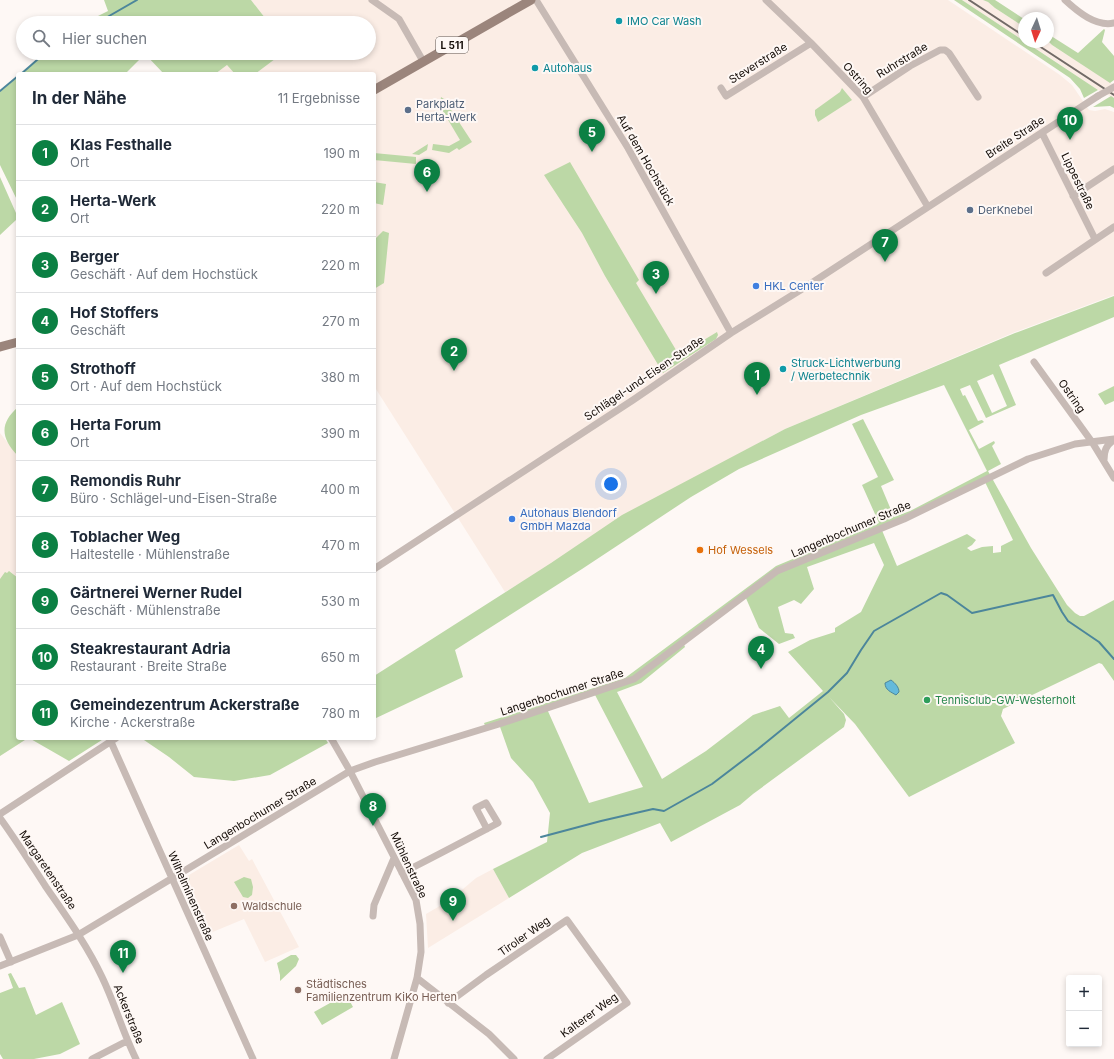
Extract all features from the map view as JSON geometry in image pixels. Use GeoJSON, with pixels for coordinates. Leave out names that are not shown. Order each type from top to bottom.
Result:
{"type":"FeatureCollection","features":[{"type":"Feature","properties":{"kind":"main road","name":"L 511"},"geometry":{"type":"LineString","coordinates":[[376,89],[531,0]]}},
{"type":"Feature","properties":{"kind":"main road"},"geometry":{"type":"LineString","coordinates":[[0,347],[16,343]]}},
{"type":"Feature","properties":{"kind":"street"},"geometry":{"type":"LineString","coordinates":[[372,0],[399,19],[424,61]]}},
{"type":"Feature","properties":{"kind":"street","name":"Auf dem Hochstück"},"geometry":{"type":"LineString","coordinates":[[536,0],[628,148],[731,333]]}},
{"type":"Feature","properties":{"kind":"street","name":"Ostring"},"geometry":{"type":"LineString","coordinates":[[766,0],[863,97],[928,207]]}},
{"type":"Feature","properties":{"kind":"street"},"geometry":{"type":"LineString","coordinates":[[1065,0],[1087,17],[1098,23],[1113,23]]}},
{"type":"Feature","properties":{"kind":"street","name":"Steverstraße"},"geometry":{"type":"LineString","coordinates":[[721,88],[726,96],[810,43]]}},
{"type":"Feature","properties":{"kind":"street","name":"Ruhrstraße"},"geometry":{"type":"LineString","coordinates":[[863,97],[910,66],[940,50],[945,50],[949,53],[978,97]]}},
{"type":"Feature","properties":{"kind":"street","name":"Breite Straße"},"geometry":{"type":"LineString","coordinates":[[928,207],[1114,87]]}},
{"type":"Feature","properties":{"kind":"street","name":"Lippestraße"},"geometry":{"type":"LineString","coordinates":[[1042,133],[1095,239]]}},
{"type":"Feature","properties":{"kind":"street"},"geometry":{"type":"LineString","coordinates":[[1073,196],[1114,169]]}},
{"type":"Feature","properties":{"kind":"street","name":"Schlägel-und-Eisen-Straße"},"geometry":{"type":"LineString","coordinates":[[376,568],[633,400],[731,333],[928,207]]}},
{"type":"Feature","properties":{"kind":"street"},"geometry":{"type":"LineString","coordinates":[[1046,273],[1114,227]]}},
{"type":"Feature","properties":{"kind":"street","name":"Ostring"},"geometry":{"type":"LineString","coordinates":[[1034,362],[1092,442],[1114,478]]}},
{"type":"Feature","properties":{"kind":"street"},"geometry":{"type":"LineString","coordinates":[[1104,461],[1106,447],[1114,440]]}},
{"type":"Feature","properties":{"kind":"street","name":"Langenbochumer Straße"},"geometry":{"type":"LineString","coordinates":[[0,966],[78,935],[350,771],[553,707],[634,679],[777,571],[904,519],[1028,459],[1075,444],[1114,440]]}},
{"type":"Feature","properties":{"kind":"street"},"geometry":{"type":"LineString","coordinates":[[0,814],[113,740]]}},
{"type":"Feature","properties":{"kind":"street","name":"Wilhelminenstraße"},"geometry":{"type":"LineString","coordinates":[[113,740],[171,879],[252,1059]]}},
{"type":"Feature","properties":{"kind":"street","name":"Mühlenstraße"},"geometry":{"type":"LineString","coordinates":[[332,740],[350,771],[416,900],[420,924],[421,952],[417,978],[394,1059]]}},
{"type":"Feature","properties":{"kind":"street","name":"Margaretenstraße"},"geometry":{"type":"LineString","coordinates":[[0,818],[78,935]]}},
{"type":"Feature","properties":{"kind":"street"},"geometry":{"type":"LineString","coordinates":[[402,873],[487,829]]}},
{"type":"Feature","properties":{"kind":"street"},"geometry":{"type":"LineString","coordinates":[[373,916],[374,905],[394,858]]}},
{"type":"Feature","properties":{"kind":"street","name":"Tiroler Weg"},"geometry":{"type":"LineString","coordinates":[[448,1003],[486,975],[567,920],[614,985]]}},
{"type":"Feature","properties":{"kind":"street","name":"Ackerstraße"},"geometry":{"type":"LineString","coordinates":[[78,935],[102,977],[127,1041],[136,1059]]}},
{"type":"Feature","properties":{"kind":"street"},"geometry":{"type":"LineString","coordinates":[[0,937],[11,962]]}},
{"type":"Feature","properties":{"kind":"street"},"geometry":{"type":"LineString","coordinates":[[417,978],[489,1034],[514,1059]]}},
{"type":"Feature","properties":{"kind":"street","name":"Kalterer Weg"},"geometry":{"type":"LineString","coordinates":[[547,1059],[627,1003],[614,985]]}},
{"type":"Feature","properties":{"kind":"street"},"geometry":{"type":"LineString","coordinates":[[92,1059],[127,1041]]}},
{"type":"Feature","properties":{"kind":"shaded area"},"geometry":{"type":"Polygon","coordinates":[[[251,0],[948,0],[1060,75],[1072,85],[1089,110],[1095,111],[1105,109],[1114,112],[1114,295],[1015,332],[785,429],[705,472],[505,592],[376,389],[376,72],[258,72],[274,60],[376,60],[376,16],[264,16],[251,0]]]}},
{"type":"Feature","properties":{"kind":"shaded area"},"geometry":{"type":"Polygon","coordinates":[[[962,0],[983,0],[988,2],[1018,23],[1018,37],[962,0]]]}},
{"type":"Feature","properties":{"kind":"shaded area"},"geometry":{"type":"Polygon","coordinates":[[[1054,46],[1114,85],[1114,98],[1098,90],[1035,48],[1054,48],[1054,46]]]}},
{"type":"Feature","properties":{"kind":"shaded area"},"geometry":{"type":"Polygon","coordinates":[[[227,65],[233,72],[218,72],[227,65]]]}},
{"type":"Feature","properties":{"kind":"shaded area"},"geometry":{"type":"Polygon","coordinates":[[[0,433],[16,453],[16,740],[25,740],[0,756],[0,433]]]}},
{"type":"Feature","properties":{"kind":"shaded area","name":"Waldschule"},"geometry":{"type":"Polygon","coordinates":[[[239,845],[249,861],[252,859],[299,947],[265,962],[244,919],[203,936],[179,881],[239,845]]]}},
{"type":"Feature","properties":{"kind":"shaded area"},"geometry":{"type":"Polygon","coordinates":[[[493,869],[509,898],[428,948],[426,914],[450,900],[476,878],[493,869]]]}},
{"type":"Feature","properties":{"kind":"green space"},"geometry":{"type":"Polygon","coordinates":[[[104,0],[251,0],[264,16],[98,16],[108,11],[104,0]]]}},
{"type":"Feature","properties":{"kind":"green space"},"geometry":{"type":"Polygon","coordinates":[[[954,0],[962,0],[1018,37],[1018,43],[954,0]]]}},
{"type":"Feature","properties":{"kind":"green space"},"geometry":{"type":"Polygon","coordinates":[[[983,0],[995,0],[1018,15],[1018,23],[995,8],[983,0]]]}},
{"type":"Feature","properties":{"kind":"green space"},"geometry":{"type":"Polygon","coordinates":[[[1104,29],[1102,42],[1114,56],[1114,80],[1110,83],[1054,46],[1054,38],[1078,53],[1104,29]]]}},
{"type":"Feature","properties":{"kind":"green space"},"geometry":{"type":"Polygon","coordinates":[[[1025,48],[1035,48],[1098,90],[1084,98],[1080,89],[1070,78],[1025,48]]]}},
{"type":"Feature","properties":{"kind":"green space"},"geometry":{"type":"Polygon","coordinates":[[[38,60],[139,60],[127,72],[23,72],[38,60]]]}},
{"type":"Feature","properties":{"kind":"green space"},"geometry":{"type":"Polygon","coordinates":[[[151,60],[274,60],[258,72],[233,72],[227,65],[218,72],[162,72],[151,60]]]}},
{"type":"Feature","properties":{"kind":"green space"},"geometry":{"type":"Polygon","coordinates":[[[16,79],[16,198],[0,165],[0,92],[16,79]]]}},
{"type":"Feature","properties":{"kind":"green space"},"geometry":{"type":"Polygon","coordinates":[[[842,88],[852,100],[818,122],[815,115],[815,110],[840,92],[842,88]]]}},
{"type":"Feature","properties":{"kind":"green space"},"geometry":{"type":"Polygon","coordinates":[[[1111,96],[1114,98],[1114,108],[1110,106],[1093,107],[1111,96]]]}},
{"type":"Feature","properties":{"kind":"green space"},"geometry":{"type":"Polygon","coordinates":[[[441,97],[444,99],[472,142],[459,150],[457,148],[449,153],[432,150],[433,144],[449,146],[460,140],[441,108],[441,97]]]}},
{"type":"Feature","properties":{"kind":"green space"},"geometry":{"type":"Polygon","coordinates":[[[428,144],[427,150],[419,155],[412,154],[428,144]]]}},
{"type":"Feature","properties":{"kind":"green space"},"geometry":{"type":"Polygon","coordinates":[[[376,153],[416,157],[416,164],[376,160],[376,153]]]}},
{"type":"Feature","properties":{"kind":"green space"},"geometry":{"type":"Polygon","coordinates":[[[570,162],[639,280],[636,283],[679,355],[717,332],[718,335],[716,339],[663,373],[605,276],[582,233],[544,175],[570,162]]]}},
{"type":"Feature","properties":{"kind":"green space"},"geometry":{"type":"Polygon","coordinates":[[[0,177],[16,213],[16,220],[0,235],[0,177]]]}},
{"type":"Feature","properties":{"kind":"green space"},"geometry":{"type":"Polygon","coordinates":[[[376,182],[386,184],[383,205],[376,203],[376,182]]]}},
{"type":"Feature","properties":{"kind":"green space"},"geometry":{"type":"Polygon","coordinates":[[[383,231],[389,233],[384,283],[376,288],[376,238],[383,231]]]}},
{"type":"Feature","properties":{"kind":"green space"},"geometry":{"type":"Polygon","coordinates":[[[1114,296],[1114,317],[999,365],[1016,405],[986,418],[970,385],[960,389],[963,396],[965,395],[978,421],[982,420],[984,422],[969,430],[979,449],[994,441],[995,443],[992,446],[1001,464],[988,471],[1031,548],[1067,605],[1075,613],[1080,616],[1084,616],[1114,600],[1114,681],[1102,664],[1099,663],[1003,709],[1001,716],[1015,743],[909,797],[855,724],[829,697],[844,714],[846,720],[844,727],[740,805],[671,842],[660,823],[582,853],[509,898],[493,869],[547,842],[550,813],[533,782],[511,758],[499,724],[486,728],[484,723],[625,678],[776,566],[879,523],[862,485],[878,477],[852,424],[863,419],[894,480],[881,486],[894,517],[910,511],[987,471],[944,385],[861,415],[739,469],[691,497],[455,650],[463,677],[376,718],[376,675],[551,563],[622,515],[785,429],[1015,333],[1114,296]],[[993,374],[977,381],[992,413],[1007,406],[993,374]],[[984,480],[881,528],[897,566],[967,534],[976,540],[967,548],[971,551],[982,547],[993,546],[993,553],[1001,552],[1001,546],[1013,540],[984,480]],[[874,543],[807,567],[814,589],[801,604],[794,600],[778,607],[785,633],[793,634],[795,638],[779,644],[759,628],[745,596],[683,642],[685,647],[641,683],[617,692],[662,779],[706,751],[753,715],[780,706],[789,718],[823,691],[788,652],[810,640],[835,632],[835,628],[861,612],[884,565],[874,543]],[[594,693],[547,709],[589,803],[643,787],[594,693]]]}},
{"type":"Feature","properties":{"kind":"green space"},"geometry":{"type":"Polygon","coordinates":[[[1114,386],[1114,401],[1105,405],[1098,394],[1114,386]]]}},
{"type":"Feature","properties":{"kind":"green space"},"geometry":{"type":"Polygon","coordinates":[[[16,409],[16,454],[8,443],[4,430],[5,425],[16,409]]]}},
{"type":"Feature","properties":{"kind":"green space"},"geometry":{"type":"Polygon","coordinates":[[[9,571],[16,576],[16,740],[25,740],[0,756],[0,579],[5,572],[7,573],[9,571]]]}},
{"type":"Feature","properties":{"kind":"green space"},"geometry":{"type":"Polygon","coordinates":[[[32,740],[102,740],[69,761],[32,740]]]}},
{"type":"Feature","properties":{"kind":"green space"},"geometry":{"type":"Polygon","coordinates":[[[144,740],[326,740],[328,743],[270,775],[234,781],[194,777],[169,757],[144,740]]]}},
{"type":"Feature","properties":{"kind":"green space"},"geometry":{"type":"Polygon","coordinates":[[[185,877],[189,877],[190,879],[187,883],[189,886],[185,894],[179,881],[185,877]]]}},
{"type":"Feature","properties":{"kind":"green space"},"geometry":{"type":"Polygon","coordinates":[[[244,877],[251,879],[253,887],[252,895],[248,898],[243,897],[234,882],[244,877]]]}},
{"type":"Feature","properties":{"kind":"green space"},"geometry":{"type":"Polygon","coordinates":[[[291,955],[296,955],[299,959],[296,966],[280,981],[277,963],[291,955]]]}},
{"type":"Feature","properties":{"kind":"green space"},"geometry":{"type":"Polygon","coordinates":[[[11,973],[19,988],[25,987],[36,1015],[62,1002],[80,1044],[60,1054],[34,1059],[3,1059],[0,1054],[0,993],[13,988],[8,974],[11,973]]]}},
{"type":"Feature","properties":{"kind":"green space"},"geometry":{"type":"Polygon","coordinates":[[[346,994],[353,1007],[322,1025],[314,1012],[346,994]]]}},
{"type":"Feature","properties":{"kind":"water"},"geometry":{"type":"Polygon","coordinates":[[[891,680],[898,688],[899,692],[896,695],[885,685],[885,683],[891,680]]]}},
{"type":"Feature","properties":{"kind":"waterway"},"geometry":{"type":"LineString","coordinates":[[109,16],[137,0]]}},
{"type":"Feature","properties":{"kind":"waterway"},"geometry":{"type":"LineString","coordinates":[[23,72],[37,60]]}},
{"type":"Feature","properties":{"kind":"waterway"},"geometry":{"type":"LineString","coordinates":[[0,91],[16,78]]}},
{"type":"Feature","properties":{"kind":"waterway"},"geometry":{"type":"LineString","coordinates":[[541,837],[653,809],[664,811],[712,784],[828,692],[847,673],[874,631],[941,593],[947,595],[972,613],[1053,595],[1068,621],[1099,642],[1114,659]]}},
{"type":"Feature","properties":{"kind":"railway"},"geometry":{"type":"LineString","coordinates":[[969,0],[1018,32]]}},
{"type":"Feature","properties":{"kind":"railway"},"geometry":{"type":"LineString","coordinates":[[1042,48],[1114,95]]}},
{"type":"Feature","properties":{"kind":"place","name":"IMO Car Wash"},"geometry":{"type":"Point","coordinates":[619,21]}},
{"type":"Feature","properties":{"kind":"place","name":"Autohaus"},"geometry":{"type":"Point","coordinates":[535,68]}},
{"type":"Feature","properties":{"kind":"place","name":"Parkplatz Herta-Werk"},"geometry":{"type":"Point","coordinates":[408,110]}},
{"type":"Feature","properties":{"kind":"place","name":"Steakrestaurant Adria"},"geometry":{"type":"Point","coordinates":[1070,140]}},
{"type":"Feature","properties":{"kind":"place","name":"Strothoff"},"geometry":{"type":"Point","coordinates":[592,152]}},
{"type":"Feature","properties":{"kind":"place","name":"Herta Forum"},"geometry":{"type":"Point","coordinates":[427,192]}},
{"type":"Feature","properties":{"kind":"place","name":"DerKnebel"},"geometry":{"type":"Point","coordinates":[970,210]}},
{"type":"Feature","properties":{"kind":"place","name":"Remondis Ruhr"},"geometry":{"type":"Point","coordinates":[885,262]}},
{"type":"Feature","properties":{"kind":"place","name":"HKL Center"},"geometry":{"type":"Point","coordinates":[756,286]}},
{"type":"Feature","properties":{"kind":"place","name":"Berger"},"geometry":{"type":"Point","coordinates":[656,294]}},
{"type":"Feature","properties":{"kind":"place","name":"Struck-Lichtwerbung / Werbetechnik"},"geometry":{"type":"Point","coordinates":[783,369]}},
{"type":"Feature","properties":{"kind":"place","name":"Herta-Werk"},"geometry":{"type":"Point","coordinates":[454,371]}},
{"type":"Feature","properties":{"kind":"place","name":"Klas Festhalle"},"geometry":{"type":"Point","coordinates":[757,395]}},
{"type":"Feature","properties":{"kind":"place","name":"Autohaus Blendorf GmbH Mazda"},"geometry":{"type":"Point","coordinates":[512,519]}},
{"type":"Feature","properties":{"kind":"place","name":"Hof Wessels"},"geometry":{"type":"Point","coordinates":[700,550]}},
{"type":"Feature","properties":{"kind":"place","name":"Hof Stoffers"},"geometry":{"type":"Point","coordinates":[761,669]}},
{"type":"Feature","properties":{"kind":"place","name":"Tennisclub-GW-Westerholt"},"geometry":{"type":"Point","coordinates":[927,700]}},
{"type":"Feature","properties":{"kind":"place","name":"Toblacher Weg"},"geometry":{"type":"Point","coordinates":[373,826]}},
{"type":"Feature","properties":{"kind":"place","name":"Waldschule"},"geometry":{"type":"Point","coordinates":[234,906]}},
{"type":"Feature","properties":{"kind":"place","name":"Gärtnerei Werner Rudel"},"geometry":{"type":"Point","coordinates":[453,921]}},
{"type":"Feature","properties":{"kind":"place","name":"Gemeindezentrum Ackerstraße"},"geometry":{"type":"Point","coordinates":[123,973]}},
{"type":"Feature","properties":{"kind":"place","name":"Städtisches Familienzentrum KiKo Herten"},"geometry":{"type":"Point","coordinates":[298,990]}}]}
